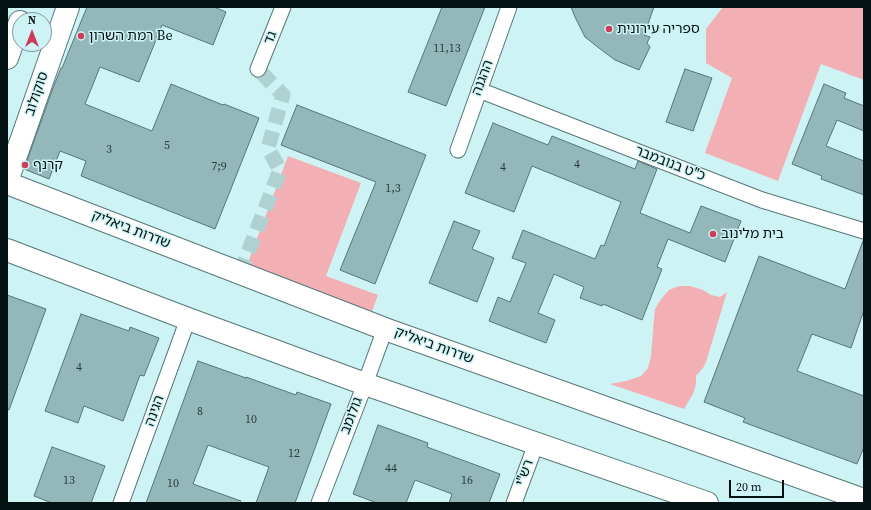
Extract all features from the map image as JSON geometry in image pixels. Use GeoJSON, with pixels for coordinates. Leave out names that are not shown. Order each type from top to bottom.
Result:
{"type":"FeatureCollection","features":[{"type":"Feature","properties":{"kind":"street","name":"סוקולוב"},"geometry":{"type":"LineString","coordinates":[[7,182],[68,7]]}},
{"type":"Feature","properties":{"kind":"street","name":"גד"},"geometry":{"type":"LineString","coordinates":[[258,69],[283,7]]}},
{"type":"Feature","properties":{"kind":"street","name":"ההגנה"},"geometry":{"type":"LineString","coordinates":[[458,150],[509,7]]}},
{"type":"Feature","properties":{"kind":"street"},"geometry":{"type":"LineString","coordinates":[[7,58],[12,44]]}},
{"type":"Feature","properties":{"kind":"street","name":"כ\"ט בנובמבר"},"geometry":{"type":"LineString","coordinates":[[479,90],[762,200],[864,231]]}},
{"type":"Feature","properties":{"kind":"street","name":"שדרות ביאליק"},"geometry":{"type":"LineString","coordinates":[[7,182],[385,329],[864,500]]}},
{"type":"Feature","properties":{"kind":"street"},"geometry":{"type":"LineString","coordinates":[[7,250],[365,384],[707,503]]}},
{"type":"Feature","properties":{"kind":"street","name":"הגינה"},"geometry":{"type":"LineString","coordinates":[[121,503],[188,319]]}},
{"type":"Feature","properties":{"kind":"street","name":"גולומב"},"geometry":{"type":"LineString","coordinates":[[319,503],[385,329]]}},
{"type":"Feature","properties":{"kind":"street","name":"רש\"י"},"geometry":{"type":"LineString","coordinates":[[514,503],[536,444]]}},
{"type":"Feature","properties":{"kind":"shaded area"},"geometry":{"type":"Polygon","coordinates":[[[723,7],[864,7],[864,80],[821,64],[778,181],[705,153],[732,78],[706,63],[706,29],[723,7]]]}},
{"type":"Feature","properties":{"kind":"shaded area"},"geometry":{"type":"Polygon","coordinates":[[[288,156],[361,183],[326,276],[378,295],[371,314],[246,268],[288,156]]]}},
{"type":"Feature","properties":{"kind":"shaded area"},"geometry":{"type":"Polygon","coordinates":[[[679,286],[690,286],[703,290],[711,295],[720,297],[727,292],[706,362],[696,376],[696,384],[693,394],[684,409],[610,384],[641,376],[648,368],[651,356],[655,309],[669,290],[679,286]]]}},
{"type":"Feature","properties":{"kind":"building"},"geometry":{"type":"Polygon","coordinates":[[[87,7],[214,7],[226,12],[213,45],[162,25],[139,82],[100,67],[85,104],[152,131],[171,84],[259,118],[215,229],[81,176],[86,161],[60,151],[49,179],[24,169],[53,88],[87,7]]]}},
{"type":"Feature","properties":{"kind":"building"},"geometry":{"type":"Polygon","coordinates":[[[442,7],[485,7],[446,106],[408,92],[442,7]]]}},
{"type":"Feature","properties":{"kind":"building"},"geometry":{"type":"Polygon","coordinates":[[[571,7],[654,7],[644,35],[650,37],[647,43],[650,47],[639,70],[615,60],[585,37],[571,7]]]}},
{"type":"Feature","properties":{"kind":"building"},"geometry":{"type":"Polygon","coordinates":[[[685,69],[712,78],[693,131],[666,122],[685,69]]]}},
{"type":"Feature","properties":{"kind":"building"},"geometry":{"type":"Polygon","coordinates":[[[824,84],[846,93],[844,98],[864,106],[864,131],[837,120],[826,146],[864,161],[864,195],[821,179],[822,176],[792,164],[824,84]]]}},
{"type":"Feature","properties":{"kind":"building"},"geometry":{"type":"Polygon","coordinates":[[[297,105],[426,155],[375,284],[340,270],[376,182],[281,145],[297,105]]]}},
{"type":"Feature","properties":{"kind":"building"},"geometry":{"type":"Polygon","coordinates":[[[493,123],[548,145],[552,136],[635,169],[638,161],[657,169],[640,213],[690,233],[701,206],[741,221],[725,262],[668,239],[657,267],[662,269],[642,320],[603,304],[602,306],[580,298],[584,287],[554,274],[538,313],[555,320],[546,343],[489,321],[498,297],[510,302],[526,263],[512,258],[523,230],[595,259],[601,245],[604,246],[621,202],[532,166],[514,212],[465,193],[493,123]]]}},
{"type":"Feature","properties":{"kind":"building"},"geometry":{"type":"Polygon","coordinates":[[[454,221],[480,231],[472,249],[494,258],[477,302],[429,283],[454,221]]]}},
{"type":"Feature","properties":{"kind":"building"},"geometry":{"type":"Polygon","coordinates":[[[863,241],[864,310],[851,348],[812,334],[797,371],[864,396],[864,447],[857,464],[743,422],[745,418],[704,402],[759,256],[845,289],[863,241]]]}},
{"type":"Feature","properties":{"kind":"building"},"geometry":{"type":"Polygon","coordinates":[[[7,295],[46,309],[9,410],[7,409],[7,295]]]}},
{"type":"Feature","properties":{"kind":"building"},"geometry":{"type":"Polygon","coordinates":[[[81,314],[129,331],[130,327],[159,338],[144,376],[140,375],[123,421],[84,406],[78,423],[45,411],[81,314]]]}},
{"type":"Feature","properties":{"kind":"building"},"geometry":{"type":"Polygon","coordinates":[[[198,361],[296,395],[297,392],[331,404],[295,503],[256,503],[269,467],[208,445],[193,484],[241,501],[240,503],[146,503],[198,361]]]}},
{"type":"Feature","properties":{"kind":"building"},"geometry":{"type":"Polygon","coordinates":[[[378,425],[428,443],[427,447],[500,474],[489,503],[449,503],[452,494],[415,480],[406,503],[377,503],[353,494],[378,425]]]}},
{"type":"Feature","properties":{"kind":"building"},"geometry":{"type":"Polygon","coordinates":[[[52,447],[105,466],[91,503],[52,503],[34,496],[52,447]]]}},
{"type":"Feature","properties":{"kind":"tunnel"},"geometry":{"type":"LineString","coordinates":[[240,273],[280,170],[268,148],[283,95],[258,69]]}},
{"type":"Feature","properties":{"kind":"place","name":"ספריה עירונית"},"geometry":{"type":"Point","coordinates":[609,29]}},
{"type":"Feature","properties":{"kind":"place","name":"רמת השרון Be"},"geometry":{"type":"Point","coordinates":[81,36]}},
{"type":"Feature","properties":{"kind":"place","name":"קרנף"},"geometry":{"type":"Point","coordinates":[25,165]}},
{"type":"Feature","properties":{"kind":"place","name":"בית מלינוב"},"geometry":{"type":"Point","coordinates":[713,234]}}]}
